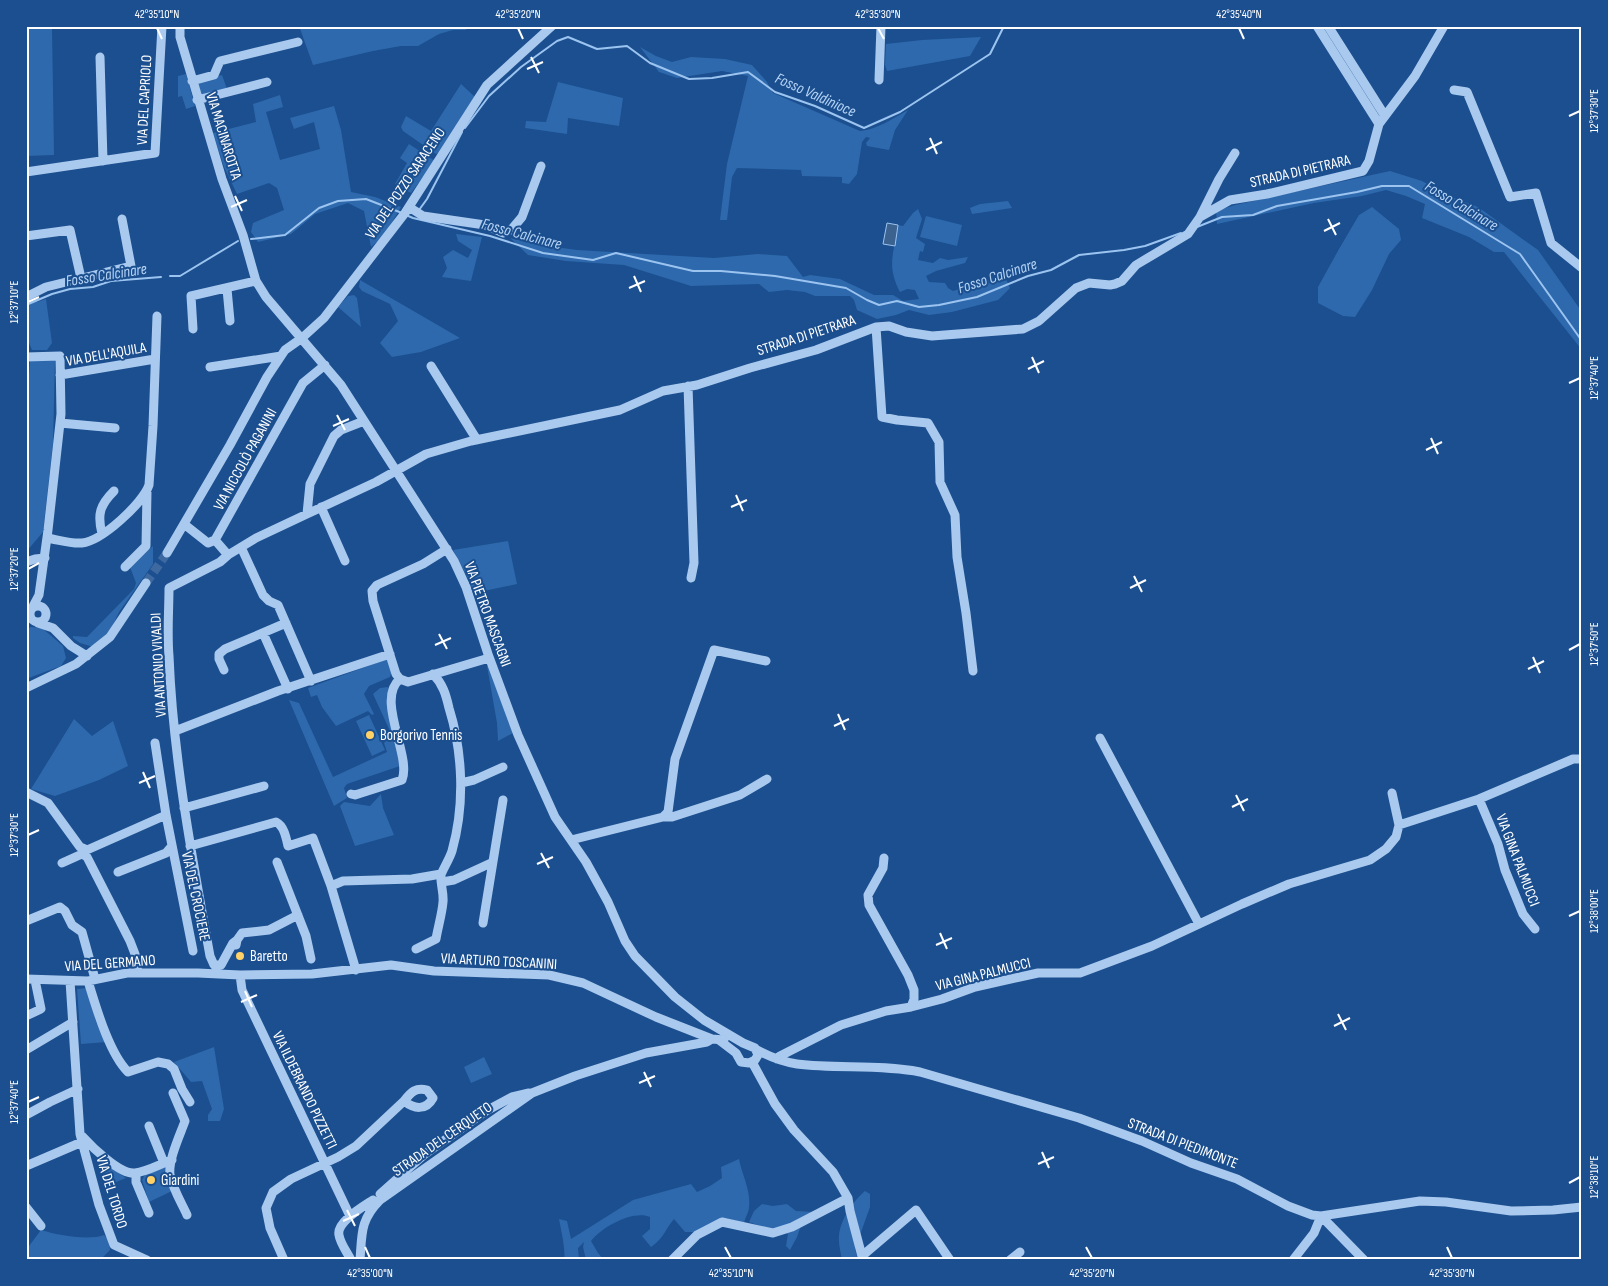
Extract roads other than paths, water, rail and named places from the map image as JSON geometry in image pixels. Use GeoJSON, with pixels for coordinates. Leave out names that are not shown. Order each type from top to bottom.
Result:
{"type":"FeatureCollection","features":[{"type":"Feature","properties":{"kind":"street","name":"VIA DEL CAPRIOLO"},"geometry":{"type":"LineString","coordinates":[[26,172],[155,153],[162,26]]}},
{"type":"Feature","properties":{"kind":"street","name":"VIA MACINAROTTA"},"geometry":{"type":"LineString","coordinates":[[180,26],[180,36],[192,81],[222,179],[243,234],[256,281],[266,297],[302,338]]}},
{"type":"Feature","properties":{"kind":"street","name":"VIA DEL POZZO SARACENO"},"geometry":{"type":"LineString","coordinates":[[167,553],[267,377],[285,350],[302,338],[324,318],[409,207],[486,86],[552,26]]}},
{"type":"Feature","properties":{"kind":"street"},"geometry":{"type":"LineString","coordinates":[[879,80],[881,26]]}},
{"type":"Feature","properties":{"kind":"street"},"geometry":{"type":"LineString","coordinates":[[1318,26],[1379,124]]}},
{"type":"Feature","properties":{"kind":"street"},"geometry":{"type":"LineString","coordinates":[[1328,26],[1385,116]]}},
{"type":"Feature","properties":{"kind":"street","name":"STRADA DI PIETRARA"},"geometry":{"type":"LineString","coordinates":[[1200,217],[1230,200],[1267,194],[1363,171],[1370,162],[1379,124],[1415,76],[1444,26]]}},
{"type":"Feature","properties":{"kind":"street"},"geometry":{"type":"LineString","coordinates":[[192,81],[214,75],[220,61],[298,42]]}},
{"type":"Feature","properties":{"kind":"street"},"geometry":{"type":"LineString","coordinates":[[100,57],[103,161]]}},
{"type":"Feature","properties":{"kind":"street"},"geometry":{"type":"LineString","coordinates":[[198,100],[267,82]]}},
{"type":"Feature","properties":{"kind":"street"},"geometry":{"type":"LineString","coordinates":[[1454,90],[1467,92],[1510,197],[1536,193],[1552,243],[1582,268]]}},
{"type":"Feature","properties":{"kind":"street","name":"STRADA DI PIETRARA"},"geometry":{"type":"LineString","coordinates":[[395,471],[426,454],[477,440],[620,410],[663,391],[688,386],[816,350],[876,327],[889,326],[906,332],[932,336],[1023,330],[1039,321],[1076,288],[1089,283],[1110,285],[1122,281],[1136,265],[1188,234],[1200,217],[1219,179],[1235,153]]}},
{"type":"Feature","properties":{"kind":"street"},"geometry":{"type":"LineString","coordinates":[[409,207],[423,216],[485,226],[503,233],[510,230],[522,217],[541,166]]}},
{"type":"Feature","properties":{"kind":"street"},"geometry":{"type":"LineString","coordinates":[[26,297],[46,287],[131,266],[122,219]]}},
{"type":"Feature","properties":{"kind":"street"},"geometry":{"type":"LineString","coordinates":[[26,236],[70,230],[81,278]]}},
{"type":"Feature","properties":{"kind":"street"},"geometry":{"type":"LineString","coordinates":[[193,329],[191,296],[256,281]]}},
{"type":"Feature","properties":{"kind":"street"},"geometry":{"type":"LineString","coordinates":[[227,289],[230,321]]}},
{"type":"Feature","properties":{"kind":"street"},"geometry":{"type":"LineString","coordinates":[[125,567],[146,546],[147,492],[153,426],[157,316]]}},
{"type":"Feature","properties":{"kind":"street"},"geometry":{"type":"LineString","coordinates":[[876,327],[882,417],[928,423],[938,442],[940,482],[955,515],[957,557],[973,671]]}},
{"type":"Feature","properties":{"kind":"street","name":"VIA PIETRO MASCAGNI"},"geometry":{"type":"LineString","coordinates":[[302,338],[341,385],[447,549],[466,587],[489,658],[518,735],[555,817],[586,862],[608,902],[625,941],[636,956],[675,997],[704,1020],[724,1032],[736,1046]]}},
{"type":"Feature","properties":{"kind":"street","name":"VIA DELL'AQUILA"},"geometry":{"type":"LineString","coordinates":[[26,356],[60,356],[60,423],[48,534],[38,595],[31,618]]}},
{"type":"Feature","properties":{"kind":"street"},"geometry":{"type":"LineString","coordinates":[[210,367],[281,356]]}},
{"type":"Feature","properties":{"kind":"street","name":"VIA DELL'AQUILA"},"geometry":{"type":"LineString","coordinates":[[60,375],[155,359]]}},
{"type":"Feature","properties":{"kind":"street","name":"VIA NICCOLÒ PAGANINI"},"geometry":{"type":"LineString","coordinates":[[215,540],[303,383],[324,365]]}},
{"type":"Feature","properties":{"kind":"street"},"geometry":{"type":"LineString","coordinates":[[431,366],[477,440]]}},
{"type":"Feature","properties":{"kind":"street"},"geometry":{"type":"LineString","coordinates":[[688,386],[694,563],[691,578]]}},
{"type":"Feature","properties":{"kind":"street"},"geometry":{"type":"LineString","coordinates":[[307,514],[310,484],[334,436],[340,430],[364,421]]}},
{"type":"Feature","properties":{"kind":"street"},"geometry":{"type":"LineString","coordinates":[[60,423],[115,428]]}},
{"type":"Feature","properties":{"kind":"street","name":"VIA ANTONIO VIVALDI"},"geometry":{"type":"LineString","coordinates":[[236,940],[221,965],[214,965],[210,956],[184,808],[168,655],[169,588],[220,562],[256,538],[376,482],[395,471]]}},
{"type":"Feature","properties":{"kind":"street"},"geometry":{"type":"LineString","coordinates":[[102,534],[99,522],[101,507],[114,491]]}},
{"type":"Feature","properties":{"kind":"street"},"geometry":{"type":"LineString","coordinates":[[48,534],[84,543],[93,540],[117,523],[147,492]]}},
{"type":"Feature","properties":{"kind":"street"},"geometry":{"type":"LineString","coordinates":[[321,507],[345,561]]}},
{"type":"Feature","properties":{"kind":"street"},"geometry":{"type":"LineString","coordinates":[[184,524],[208,543],[215,540],[228,556]]}},
{"type":"Feature","properties":{"kind":"street"},"geometry":{"type":"LineString","coordinates":[[242,547],[263,594],[269,601],[278,605],[311,682]]}},
{"type":"Feature","properties":{"kind":"street"},"geometry":{"type":"LineString","coordinates":[[447,549],[423,564],[377,585],[372,591],[373,602],[396,674],[400,679],[408,682],[489,658]]}},
{"type":"Feature","properties":{"kind":"street"},"geometry":{"type":"LineString","coordinates":[[26,562],[45,558]]}},
{"type":"Feature","properties":{"kind":"street"},"geometry":{"type":"LineString","coordinates":[[26,688],[83,658],[110,637],[146,583]]}},
{"type":"Feature","properties":{"kind":"street"},"geometry":{"type":"LineString","coordinates":[[38,595],[53,628],[71,646],[75,657],[83,658]]}},
{"type":"Feature","properties":{"kind":"street"},"geometry":{"type":"LineString","coordinates":[[31,618],[35,607],[44,611]]}},
{"type":"Feature","properties":{"kind":"street"},"geometry":{"type":"LineString","coordinates":[[31,618],[44,619],[44,611]]}},
{"type":"Feature","properties":{"kind":"street"},"geometry":{"type":"LineString","coordinates":[[31,618],[53,628]]}},
{"type":"Feature","properties":{"kind":"street"},"geometry":{"type":"LineString","coordinates":[[224,670],[218,654],[225,649],[286,623]]}},
{"type":"Feature","properties":{"kind":"street"},"geometry":{"type":"LineString","coordinates":[[263,633],[288,688]]}},
{"type":"Feature","properties":{"kind":"street"},"geometry":{"type":"LineString","coordinates":[[663,817],[668,812],[675,759],[714,650],[766,661]]}},
{"type":"Feature","properties":{"kind":"street"},"geometry":{"type":"LineString","coordinates":[[175,732],[288,688],[311,682],[390,654]]}},
{"type":"Feature","properties":{"kind":"street"},"geometry":{"type":"LineString","coordinates":[[416,949],[436,939],[443,901],[442,878],[448,865],[459,816],[460,754],[454,723],[444,689],[440,681],[433,674]]}},
{"type":"Feature","properties":{"kind":"street"},"geometry":{"type":"LineString","coordinates":[[350,794],[355,795],[402,780],[405,773],[396,736],[391,696],[395,683],[400,679]]}},
{"type":"Feature","properties":{"kind":"street"},"geometry":{"type":"LineString","coordinates":[[1100,738],[1199,924]]}},
{"type":"Feature","properties":{"kind":"street","name":"VIA DEL CROCIERE"},"geometry":{"type":"LineString","coordinates":[[154,743],[193,951]]}},
{"type":"Feature","properties":{"kind":"street","name":"VIA GINA PALMUCCI"},"geometry":{"type":"LineString","coordinates":[[775,1059],[841,1025],[886,1011],[911,1007],[942,999],[975,987],[1038,973],[1080,973],[1152,946],[1289,884],[1370,860],[1386,849],[1396,837],[1399,825],[1479,799],[1573,759],[1582,759]]}},
{"type":"Feature","properties":{"kind":"street"},"geometry":{"type":"LineString","coordinates":[[461,783],[474,780],[503,767]]}},
{"type":"Feature","properties":{"kind":"street"},"geometry":{"type":"LineString","coordinates":[[571,840],[663,817],[672,817],[740,795],[767,779]]}},
{"type":"Feature","properties":{"kind":"street"},"geometry":{"type":"LineString","coordinates":[[184,808],[264,786]]}},
{"type":"Feature","properties":{"kind":"street"},"geometry":{"type":"LineString","coordinates":[[26,792],[48,803],[80,847],[87,850],[166,815]]}},
{"type":"Feature","properties":{"kind":"street"},"geometry":{"type":"LineString","coordinates":[[1392,793],[1399,825]]}},
{"type":"Feature","properties":{"kind":"street","name":"VIA GINA PALMUCCI"},"geometry":{"type":"LineString","coordinates":[[1479,799],[1498,844],[1523,914],[1535,929]]}},
{"type":"Feature","properties":{"kind":"street"},"geometry":{"type":"LineString","coordinates":[[483,923],[491,863],[503,800]]}},
{"type":"Feature","properties":{"kind":"street"},"geometry":{"type":"LineString","coordinates":[[190,846],[276,822],[280,824],[288,846],[313,838],[332,886],[356,970]]}},
{"type":"Feature","properties":{"kind":"street","name":"VIA DEL CROCIERE"},"geometry":{"type":"LineString","coordinates":[[118,872],[166,853],[172,846]]}},
{"type":"Feature","properties":{"kind":"street"},"geometry":{"type":"LineString","coordinates":[[62,863],[78,854],[87,857],[130,941],[135,954],[138,973]]}},
{"type":"Feature","properties":{"kind":"street"},"geometry":{"type":"LineString","coordinates":[[884,858],[883,868],[868,895],[869,905],[908,975],[914,990],[914,999],[911,1007]]}},
{"type":"Feature","properties":{"kind":"street"},"geometry":{"type":"LineString","coordinates":[[277,862],[306,936],[311,958]]}},
{"type":"Feature","properties":{"kind":"street"},"geometry":{"type":"LineString","coordinates":[[332,886],[343,881],[442,878],[454,880],[491,863]]}},
{"type":"Feature","properties":{"kind":"street"},"geometry":{"type":"LineString","coordinates":[[26,921],[60,907],[65,911],[72,925],[82,932],[93,1001],[123,1067],[128,1072],[158,1062],[168,1064],[174,1069],[182,1089],[190,1102]]}},
{"type":"Feature","properties":{"kind":"street"},"geometry":{"type":"LineString","coordinates":[[226,974],[227,965],[237,944],[236,940],[242,933],[269,930],[298,915]]}},
{"type":"Feature","properties":{"kind":"street","name":"VIA ARTURO TOSCANINI"},"geometry":{"type":"LineString","coordinates":[[226,974],[312,974],[391,965],[434,971],[549,975],[583,983],[656,1017],[736,1046]]}},
{"type":"Feature","properties":{"kind":"street","name":"VIA DEL GERMANO"},"geometry":{"type":"LineString","coordinates":[[30,980],[91,981],[116,974],[138,973],[226,974]]}},
{"type":"Feature","properties":{"kind":"street","name":"VIA ILDEBRANDO PIZZETTI"},"geometry":{"type":"LineString","coordinates":[[240,975],[242,990],[350,1216]]}},
{"type":"Feature","properties":{"kind":"street"},"geometry":{"type":"LineString","coordinates":[[26,1016],[41,1009],[30,980]]}},
{"type":"Feature","properties":{"kind":"street","name":"VIA DEL TORDO"},"geometry":{"type":"LineString","coordinates":[[70,981],[81,1138],[98,1205],[114,1245],[147,1260]]}},
{"type":"Feature","properties":{"kind":"street"},"geometry":{"type":"LineString","coordinates":[[26,1050],[73,1022]]}},
{"type":"Feature","properties":{"kind":"street","name":"VIA PIETRO MASCAGNI"},"geometry":{"type":"LineString","coordinates":[[724,1032],[736,1046]]}},
{"type":"Feature","properties":{"kind":"street","name":"STRADA DEL CERQUETO"},"geometry":{"type":"LineString","coordinates":[[351,1260],[338,1234],[340,1225],[373,1200],[424,1154],[486,1111],[512,1097],[532,1093],[575,1076],[646,1053],[716,1040]]}},
{"type":"Feature","properties":{"kind":"street"},"geometry":{"type":"LineString","coordinates":[[736,1046],[741,1062],[744,1063],[754,1061],[758,1055],[757,1050]]}},
{"type":"Feature","properties":{"kind":"street","name":"STRADA DI PIEDIMONTE"},"geometry":{"type":"LineString","coordinates":[[736,1046],[752,1046],[775,1059],[796,1064],[895,1067],[920,1072],[1088,1122],[1142,1141],[1191,1163],[1238,1179],[1288,1206],[1312,1215],[1321,1216],[1420,1201],[1446,1202],[1511,1211],[1582,1207]]}},
{"type":"Feature","properties":{"kind":"street","name":"STRADA DI PIEDIMONTE"},"geometry":{"type":"LineString","coordinates":[[754,1061],[775,1059]]}},
{"type":"Feature","properties":{"kind":"street"},"geometry":{"type":"LineString","coordinates":[[754,1061],[775,1104],[794,1130],[833,1172],[848,1198],[863,1258],[916,1210],[950,1260]]}},
{"type":"Feature","properties":{"kind":"street"},"geometry":{"type":"LineString","coordinates":[[26,1115],[78,1089]]}},
{"type":"Feature","properties":{"kind":"street"},"geometry":{"type":"LineString","coordinates":[[168,1161],[185,1121],[173,1092]]}},
{"type":"Feature","properties":{"kind":"street","name":"STRADA DEL CERQUETO"},"geometry":{"type":"LineString","coordinates":[[370,1210],[380,1200],[532,1093]]}},
{"type":"Feature","properties":{"kind":"street"},"geometry":{"type":"LineString","coordinates":[[284,1260],[270,1228],[266,1208],[273,1192],[291,1179],[325,1164],[356,1146],[404,1101]]}},
{"type":"Feature","properties":{"kind":"street"},"geometry":{"type":"LineString","coordinates":[[149,1126],[168,1161],[173,1186],[187,1215]]}},
{"type":"Feature","properties":{"kind":"street","name":"VIA DEL TORDO"},"geometry":{"type":"LineString","coordinates":[[26,1166],[81,1138]]}},
{"type":"Feature","properties":{"kind":"street","name":"VIA DEL TORDO"},"geometry":{"type":"LineString","coordinates":[[81,1138],[127,1173],[136,1173],[168,1161]]}},
{"type":"Feature","properties":{"kind":"street","name":"VIA DEL TORDO"},"geometry":{"type":"LineString","coordinates":[[136,1173],[136,1182],[149,1213]]}},
{"type":"Feature","properties":{"kind":"street"},"geometry":{"type":"LineString","coordinates":[[672,1260],[697,1235],[722,1222],[773,1233],[792,1227],[848,1198]]}},
{"type":"Feature","properties":{"kind":"street"},"geometry":{"type":"LineString","coordinates":[[360,1260],[365,1219],[373,1200]]}},
{"type":"Feature","properties":{"kind":"street"},"geometry":{"type":"LineString","coordinates":[[26,1207],[41,1226]]}},
{"type":"Feature","properties":{"kind":"street"},"geometry":{"type":"LineString","coordinates":[[1294,1260],[1314,1233],[1321,1216],[1364,1260]]}},
{"type":"Feature","properties":{"kind":"street"},"geometry":{"type":"LineString","coordinates":[[1010,1260],[1020,1252]]}},
{"type":"Feature","properties":{"kind":"waterway","name":"Fosso Valdinioce"},"geometry":{"type":"LineString","coordinates":[[465,128],[489,96],[521,67],[557,41],[568,37],[597,49],[627,46],[650,63],[689,79],[712,78],[748,72],[775,92],[815,106],[864,128],[900,112],[990,54],[1004,26]]}},
{"type":"Feature","properties":{"kind":"waterway","name":"Fosso Valdinioce"},"geometry":{"type":"LineString","coordinates":[[419,210],[427,199],[462,132]]}},
{"type":"Feature","properties":{"kind":"waterway","name":"Fosso Calcinare"},"geometry":{"type":"LineString","coordinates":[[1197,227],[1222,217],[1253,215],[1277,206],[1382,186],[1409,186],[1520,254],[1582,341]]}},
{"type":"Feature","properties":{"kind":"waterway","name":"Fosso Calcinare"},"geometry":{"type":"LineString","coordinates":[[251,239],[285,235],[319,208],[338,201],[366,199],[402,213]]}},
{"type":"Feature","properties":{"kind":"waterway","name":"Fosso Calcinare"},"geometry":{"type":"LineString","coordinates":[[406,215],[490,236],[543,253],[593,260],[616,253],[693,271],[721,271],[775,276],[846,288],[879,305],[897,301],[919,307],[977,297],[1028,276],[1051,270],[1079,255],[1145,246],[1181,233]]}},
{"type":"Feature","properties":{"kind":"waterway","name":"Fosso Calcinare"},"geometry":{"type":"LineString","coordinates":[[170,276],[180,276],[238,241]]}},
{"type":"Feature","properties":{"kind":"waterway","name":"Fosso Calcinare"},"geometry":{"type":"LineString","coordinates":[[26,305],[70,289],[93,287],[111,281],[161,277]]}},
{"type":"Feature","properties":{"kind":"tunnel"},"geometry":{"type":"LineString","coordinates":[[146,583],[167,553]]}},
{"type":"Feature","properties":{"kind":"place","name":"Borgorivo Tennis"},"geometry":{"type":"Point","coordinates":[370,735]}},
{"type":"Feature","properties":{"kind":"place","name":"Baretto"},"geometry":{"type":"Point","coordinates":[240,956]}},
{"type":"Feature","properties":{"kind":"place","name":"Giardini"},"geometry":{"type":"Point","coordinates":[151,1180]}}]}
